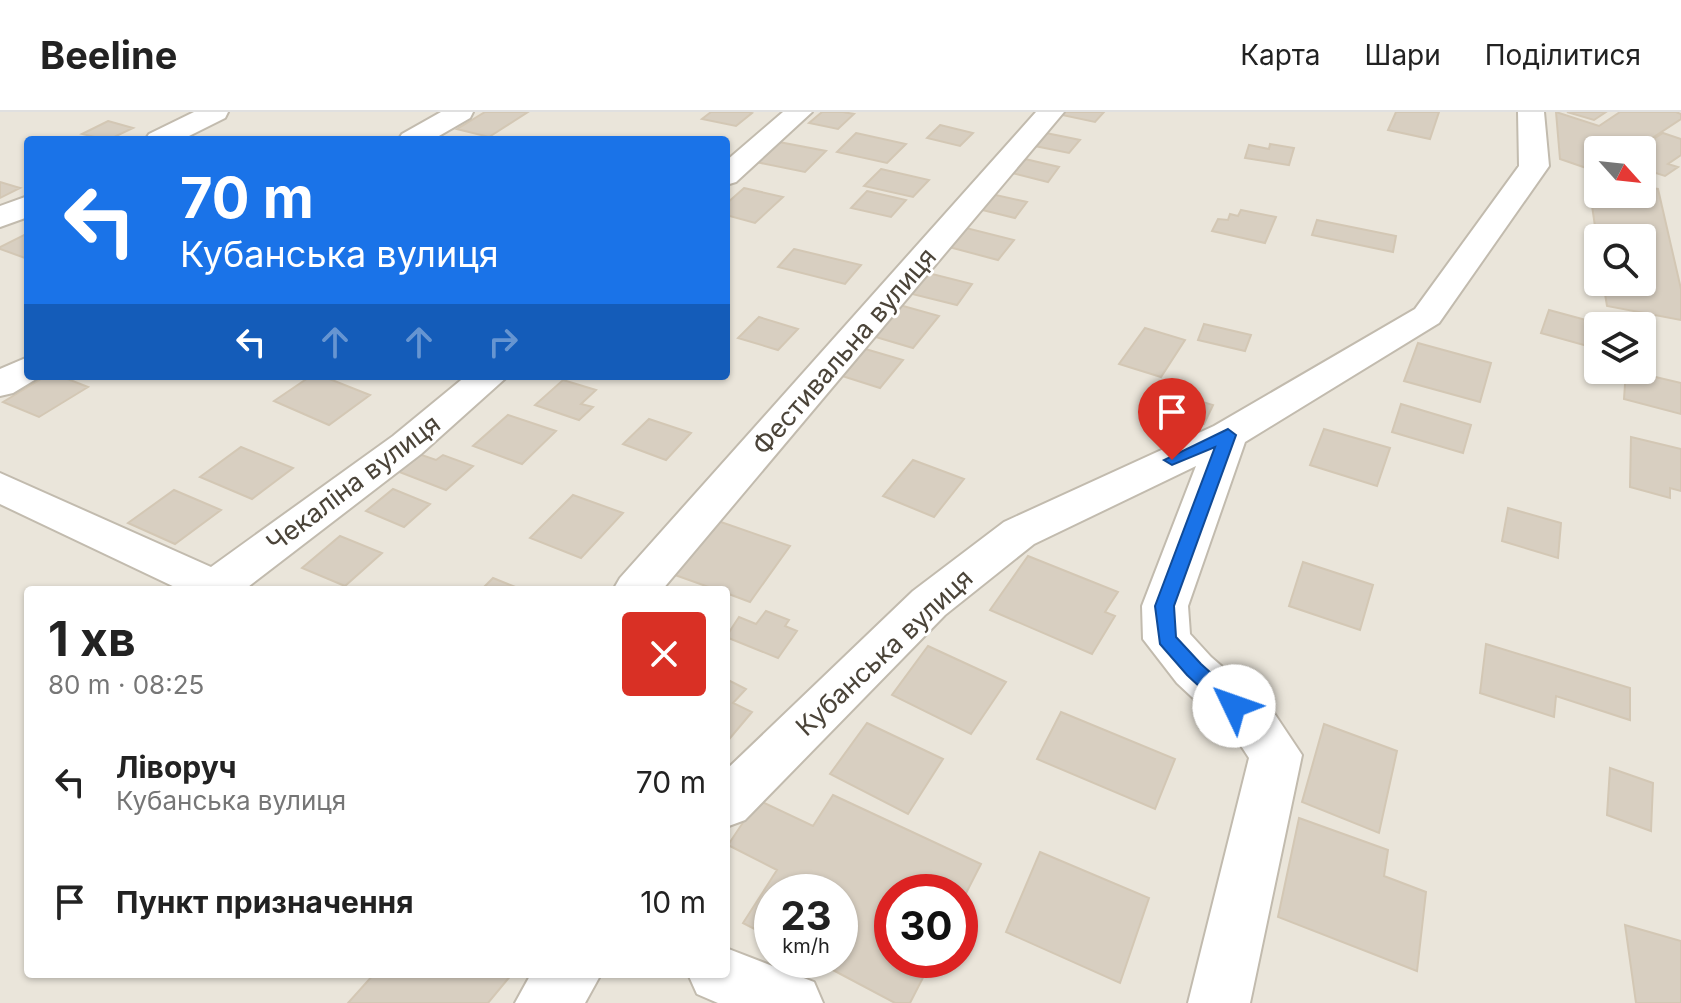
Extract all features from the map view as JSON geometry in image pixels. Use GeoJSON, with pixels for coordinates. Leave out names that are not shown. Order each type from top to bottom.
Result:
{"type":"FeatureCollection","features":[{"type":"Feature","properties":{"kind":"street"},"geometry":{"type":"LineString","coordinates":[[167,136],[215,112]]}},
{"type":"Feature","properties":{"kind":"street"},"geometry":{"type":"LineString","coordinates":[[419,136],[460,112]]}},
{"type":"Feature","properties":{"kind":"street"},"geometry":{"type":"LineString","coordinates":[[730,172],[799,112]]}},
{"type":"Feature","properties":{"kind":"street","name":"Фестивальна вулиця"},"geometry":{"type":"LineString","coordinates":[[639,586],[1051,112]]}},
{"type":"Feature","properties":{"kind":"street","name":"Кубанська вулиця"},"geometry":{"type":"LineString","coordinates":[[730,800],[929,603],[1019,533],[1228,435],[1427,316],[1534,166],[1531,112]]}},
{"type":"Feature","properties":{"kind":"street"},"geometry":{"type":"LineString","coordinates":[[0,218],[24,207]]}},
{"type":"Feature","properties":{"kind":"street"},"geometry":{"type":"LineString","coordinates":[[0,385],[24,370]]}},
{"type":"Feature","properties":{"kind":"street","name":"Чекаліна вулиця"},"geometry":{"type":"LineString","coordinates":[[222,586],[407,445],[484,380]]}},
{"type":"Feature","properties":{"kind":"street"},"geometry":{"type":"LineString","coordinates":[[1219,1003],[1276,755],[1254,724],[1194,670],[1167,639],[1165,606],[1228,435]]}},
{"type":"Feature","properties":{"kind":"street"},"geometry":{"type":"LineString","coordinates":[[0,487],[212,586]]}},
{"type":"Feature","properties":{"kind":"street"},"geometry":{"type":"LineString","coordinates":[[546,1003],[568,978]]}},
{"type":"Feature","properties":{"kind":"street"},"geometry":{"type":"LineString","coordinates":[[728,978],[792,1003]]}},
{"type":"Feature","properties":{"kind":"shaded area"},"geometry":{"type":"Polygon","coordinates":[[[0,112],[1681,112],[1681,1003],[0,1003],[0,112]]]}},
{"type":"Feature","properties":{"kind":"building"},"geometry":{"type":"Polygon","coordinates":[[[485,112],[528,112],[491,136],[457,129],[485,112]]]}},
{"type":"Feature","properties":{"kind":"building"},"geometry":{"type":"Polygon","coordinates":[[[711,112],[752,113],[736,126],[702,119],[711,112]]]}},
{"type":"Feature","properties":{"kind":"building"},"geometry":{"type":"Polygon","coordinates":[[[822,112],[854,114],[838,129],[809,123],[822,112]]]}},
{"type":"Feature","properties":{"kind":"building"},"geometry":{"type":"Polygon","coordinates":[[[1065,112],[1104,112],[1095,122],[1062,115],[1065,112]]]}},
{"type":"Feature","properties":{"kind":"building"},"geometry":{"type":"Polygon","coordinates":[[[1396,112],[1439,112],[1430,139],[1388,130],[1396,112]]]}},
{"type":"Feature","properties":{"kind":"building"},"geometry":{"type":"Polygon","coordinates":[[[1556,112],[1599,126],[1620,112],[1681,114],[1681,119],[1655,136],[1584,136],[1584,167],[1560,159],[1556,112]]]}},
{"type":"Feature","properties":{"kind":"building"},"geometry":{"type":"Polygon","coordinates":[[[1567,112],[1606,112],[1594,120],[1567,112]]]}},
{"type":"Feature","properties":{"kind":"building"},"geometry":{"type":"Polygon","coordinates":[[[108,121],[133,128],[116,136],[82,134],[108,121]]]}},
{"type":"Feature","properties":{"kind":"building"},"geometry":{"type":"Polygon","coordinates":[[[940,125],[973,133],[960,146],[927,138],[940,125]]]}},
{"type":"Feature","properties":{"kind":"building"},"geometry":{"type":"Polygon","coordinates":[[[856,133],[906,144],[887,163],[837,152],[856,133]]]}},
{"type":"Feature","properties":{"kind":"building"},"geometry":{"type":"Polygon","coordinates":[[[1046,133],[1080,140],[1069,153],[1035,146],[1046,133]]]}},
{"type":"Feature","properties":{"kind":"building"},"geometry":{"type":"Polygon","coordinates":[[[1663,133],[1681,139],[1681,155],[1668,164],[1678,167],[1665,176],[1656,173],[1656,137],[1663,133]]]}},
{"type":"Feature","properties":{"kind":"building"},"geometry":{"type":"Polygon","coordinates":[[[779,142],[826,151],[805,172],[756,162],[779,142]]]}},
{"type":"Feature","properties":{"kind":"building"},"geometry":{"type":"Polygon","coordinates":[[[1270,144],[1294,148],[1289,165],[1245,158],[1249,145],[1269,149],[1270,144]]]}},
{"type":"Feature","properties":{"kind":"building"},"geometry":{"type":"Polygon","coordinates":[[[1025,159],[1059,167],[1048,182],[1012,173],[1025,159]]]}},
{"type":"Feature","properties":{"kind":"building"},"geometry":{"type":"Polygon","coordinates":[[[881,169],[929,180],[913,197],[864,186],[881,169]]]}},
{"type":"Feature","properties":{"kind":"building"},"geometry":{"type":"Polygon","coordinates":[[[0,182],[20,188],[0,198],[0,182]]]}},
{"type":"Feature","properties":{"kind":"building"},"geometry":{"type":"Polygon","coordinates":[[[744,188],[783,197],[755,223],[730,216],[730,200],[744,188]]]}},
{"type":"Feature","properties":{"kind":"building"},"geometry":{"type":"Polygon","coordinates":[[[1658,189],[1681,289],[1681,320],[1656,315],[1656,312],[1607,306],[1605,296],[1656,296],[1656,224],[1595,224],[1592,208],[1656,208],[1658,189]]]}},
{"type":"Feature","properties":{"kind":"building"},"geometry":{"type":"Polygon","coordinates":[[[867,191],[906,200],[891,217],[851,208],[867,191]]]}},
{"type":"Feature","properties":{"kind":"building"},"geometry":{"type":"Polygon","coordinates":[[[991,194],[1027,202],[1015,218],[978,209],[991,194]]]}},
{"type":"Feature","properties":{"kind":"building"},"geometry":{"type":"Polygon","coordinates":[[[1241,210],[1276,217],[1265,243],[1212,231],[1218,219],[1228,220],[1230,214],[1238,216],[1241,210]]]}},
{"type":"Feature","properties":{"kind":"building"},"geometry":{"type":"Polygon","coordinates":[[[1317,220],[1396,236],[1393,252],[1312,235],[1317,220]]]}},
{"type":"Feature","properties":{"kind":"building"},"geometry":{"type":"Polygon","coordinates":[[[962,227],[1014,240],[998,260],[945,246],[962,227]]]}},
{"type":"Feature","properties":{"kind":"building"},"geometry":{"type":"Polygon","coordinates":[[[24,235],[24,258],[0,247],[24,235]]]}},
{"type":"Feature","properties":{"kind":"building"},"geometry":{"type":"Polygon","coordinates":[[[794,249],[861,265],[845,284],[778,267],[794,249]]]}},
{"type":"Feature","properties":{"kind":"building"},"geometry":{"type":"Polygon","coordinates":[[[928,273],[972,284],[957,305],[912,294],[928,273]]]}},
{"type":"Feature","properties":{"kind":"building"},"geometry":{"type":"Polygon","coordinates":[[[896,304],[939,316],[913,348],[869,335],[896,304]]]}},
{"type":"Feature","properties":{"kind":"building"},"geometry":{"type":"Polygon","coordinates":[[[1549,310],[1584,319],[1584,345],[1541,333],[1549,310]]]}},
{"type":"Feature","properties":{"kind":"building"},"geometry":{"type":"Polygon","coordinates":[[[759,317],[798,329],[778,350],[738,338],[759,317]]]}},
{"type":"Feature","properties":{"kind":"building"},"geometry":{"type":"Polygon","coordinates":[[[1204,324],[1251,335],[1245,351],[1198,340],[1204,324]]]}},
{"type":"Feature","properties":{"kind":"building"},"geometry":{"type":"Polygon","coordinates":[[[1145,328],[1185,340],[1161,377],[1119,364],[1145,328]]]}},
{"type":"Feature","properties":{"kind":"building"},"geometry":{"type":"Polygon","coordinates":[[[1418,343],[1491,363],[1480,402],[1404,381],[1418,343]]]}},
{"type":"Feature","properties":{"kind":"building"},"geometry":{"type":"Polygon","coordinates":[[[862,348],[903,360],[880,388],[839,375],[862,348]]]}},
{"type":"Feature","properties":{"kind":"building"},"geometry":{"type":"Polygon","coordinates":[[[1656,377],[1681,383],[1681,414],[1624,399],[1625,384],[1656,384],[1656,377]]]}},
{"type":"Feature","properties":{"kind":"building"},"geometry":{"type":"Polygon","coordinates":[[[39,380],[70,380],[88,387],[39,417],[3,402],[39,380]]]}},
{"type":"Feature","properties":{"kind":"building"},"geometry":{"type":"Polygon","coordinates":[[[305,380],[332,380],[370,395],[329,425],[274,401],[305,380]]]}},
{"type":"Feature","properties":{"kind":"building"},"geometry":{"type":"Polygon","coordinates":[[[563,380],[596,390],[581,404],[593,407],[579,420],[535,405],[563,380]]]}},
{"type":"Feature","properties":{"kind":"building"},"geometry":{"type":"Polygon","coordinates":[[[1163,390],[1213,405],[1204,424],[1153,409],[1163,390]]]}},
{"type":"Feature","properties":{"kind":"building"},"geometry":{"type":"Polygon","coordinates":[[[1401,404],[1471,425],[1463,453],[1392,432],[1401,404]]]}},
{"type":"Feature","properties":{"kind":"building"},"geometry":{"type":"Polygon","coordinates":[[[508,415],[556,431],[522,464],[473,446],[508,415]]]}},
{"type":"Feature","properties":{"kind":"building"},"geometry":{"type":"Polygon","coordinates":[[[649,419],[691,433],[666,460],[623,444],[649,419]]]}},
{"type":"Feature","properties":{"kind":"building"},"geometry":{"type":"Polygon","coordinates":[[[1324,429],[1390,448],[1377,486],[1310,465],[1324,429]]]}},
{"type":"Feature","properties":{"kind":"building"},"geometry":{"type":"Polygon","coordinates":[[[1631,437],[1681,449],[1681,491],[1670,488],[1670,498],[1630,487],[1631,437]]]}},
{"type":"Feature","properties":{"kind":"building"},"geometry":{"type":"Polygon","coordinates":[[[241,447],[293,468],[252,499],[200,477],[241,447]]]}},
{"type":"Feature","properties":{"kind":"building"},"geometry":{"type":"Polygon","coordinates":[[[410,451],[436,460],[443,455],[473,466],[446,490],[389,468],[410,451]]]}},
{"type":"Feature","properties":{"kind":"building"},"geometry":{"type":"Polygon","coordinates":[[[913,460],[964,479],[934,517],[883,496],[913,460]]]}},
{"type":"Feature","properties":{"kind":"building"},"geometry":{"type":"Polygon","coordinates":[[[393,489],[430,504],[404,527],[366,511],[393,489]]]}},
{"type":"Feature","properties":{"kind":"building"},"geometry":{"type":"Polygon","coordinates":[[[174,490],[221,510],[175,544],[128,523],[174,490]]]}},
{"type":"Feature","properties":{"kind":"building"},"geometry":{"type":"Polygon","coordinates":[[[573,495],[623,513],[581,558],[530,538],[573,495]]]}},
{"type":"Feature","properties":{"kind":"building"},"geometry":{"type":"Polygon","coordinates":[[[1508,508],[1561,523],[1558,558],[1502,541],[1508,508]]]}},
{"type":"Feature","properties":{"kind":"building"},"geometry":{"type":"Polygon","coordinates":[[[718,521],[790,546],[750,602],[730,594],[730,586],[706,586],[675,575],[718,521]]]}},
{"type":"Feature","properties":{"kind":"building"},"geometry":{"type":"Polygon","coordinates":[[[340,536],[382,553],[345,586],[302,568],[340,536]]]}},
{"type":"Feature","properties":{"kind":"building"},"geometry":{"type":"Polygon","coordinates":[[[1028,556],[1118,592],[1105,612],[1115,616],[1092,654],[990,610],[1028,556]]]}},
{"type":"Feature","properties":{"kind":"building"},"geometry":{"type":"Polygon","coordinates":[[[1303,562],[1373,585],[1360,630],[1289,606],[1303,562]]]}},
{"type":"Feature","properties":{"kind":"building"},"geometry":{"type":"Polygon","coordinates":[[[493,578],[513,586],[485,586],[493,578]]]}},
{"type":"Feature","properties":{"kind":"building"},"geometry":{"type":"Polygon","coordinates":[[[766,611],[789,620],[785,626],[797,631],[778,658],[730,639],[730,631],[739,617],[756,624],[766,611]]]}},
{"type":"Feature","properties":{"kind":"building"},"geometry":{"type":"Polygon","coordinates":[[[1486,644],[1630,688],[1630,720],[1556,696],[1554,717],[1480,693],[1486,644]]]}},
{"type":"Feature","properties":{"kind":"building"},"geometry":{"type":"Polygon","coordinates":[[[928,646],[1006,682],[971,734],[892,695],[928,646]]]}},
{"type":"Feature","properties":{"kind":"building"},"geometry":{"type":"Polygon","coordinates":[[[730,681],[746,689],[733,703],[752,712],[730,738],[730,681]]]}},
{"type":"Feature","properties":{"kind":"building"},"geometry":{"type":"Polygon","coordinates":[[[1061,712],[1175,759],[1155,809],[1037,759],[1061,712]]]}},
{"type":"Feature","properties":{"kind":"building"},"geometry":{"type":"Polygon","coordinates":[[[867,723],[943,759],[908,814],[830,774],[867,723]]]}},
{"type":"Feature","properties":{"kind":"building"},"geometry":{"type":"Polygon","coordinates":[[[1324,724],[1397,751],[1379,833],[1302,802],[1324,724]]]}},
{"type":"Feature","properties":{"kind":"building"},"geometry":{"type":"Polygon","coordinates":[[[1610,768],[1653,783],[1651,831],[1607,815],[1610,768]]]}},
{"type":"Feature","properties":{"kind":"building"},"geometry":{"type":"Polygon","coordinates":[[[833,795],[981,864],[976,874],[874,874],[874,978],[923,978],[910,1003],[895,1003],[848,978],[858,978],[858,874],[774,874],[777,870],[730,846],[758,800],[813,826],[833,795]]]}},
{"type":"Feature","properties":{"kind":"building"},"geometry":{"type":"Polygon","coordinates":[[[1299,818],[1388,850],[1384,876],[1426,892],[1417,971],[1278,917],[1299,818]]]}},
{"type":"Feature","properties":{"kind":"building"},"geometry":{"type":"Polygon","coordinates":[[[1040,852],[1149,898],[1120,983],[1006,932],[1040,852]]]}},
{"type":"Feature","properties":{"kind":"building"},"geometry":{"type":"Polygon","coordinates":[[[754,906],[754,929],[743,923],[754,906]]]}},
{"type":"Feature","properties":{"kind":"building"},"geometry":{"type":"Polygon","coordinates":[[[1625,925],[1681,941],[1681,1003],[1636,1003],[1625,925]]]}},
{"type":"Feature","properties":{"kind":"building"},"geometry":{"type":"Polygon","coordinates":[[[370,978],[509,978],[488,1003],[348,1003],[370,978]]]}},
{"type":"Feature","properties":{"kind":"route"},"geometry":{"type":"LineString","coordinates":[[1172,460],[1228,435],[1165,606],[1167,639],[1194,670],[1234,706]]}}]}
